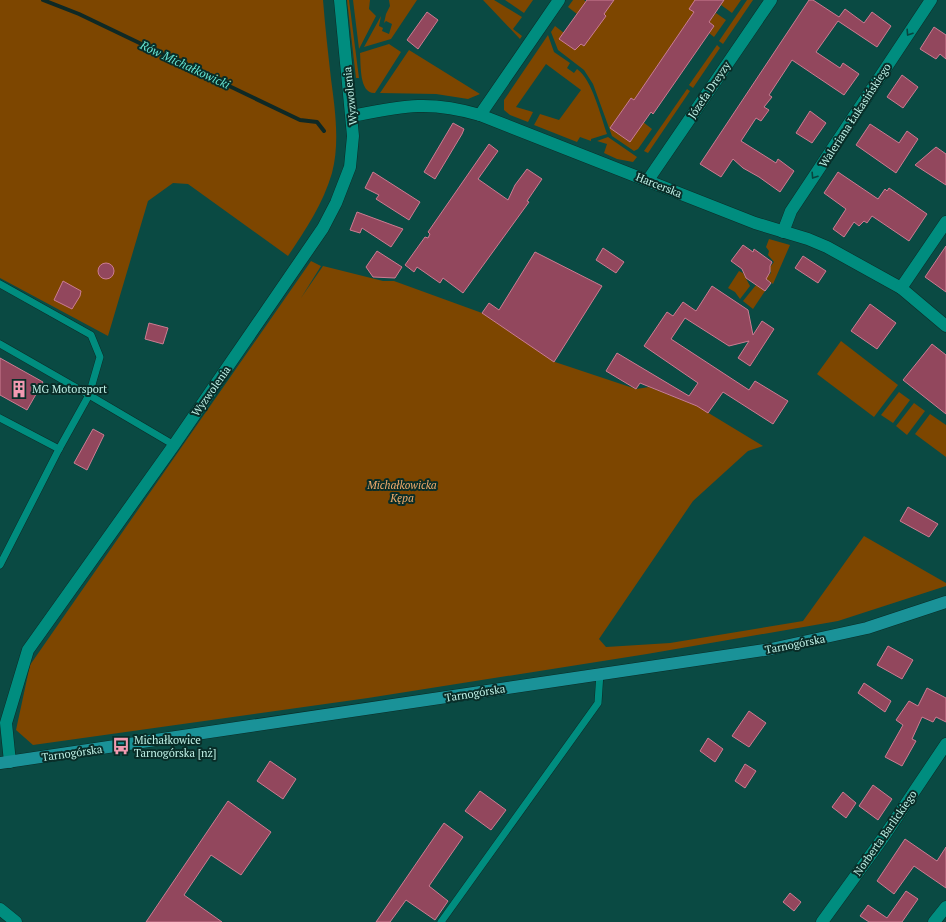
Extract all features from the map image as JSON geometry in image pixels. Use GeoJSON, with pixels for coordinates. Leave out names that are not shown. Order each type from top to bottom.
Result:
{"type":"FeatureCollection","features":[{"type":"Feature","properties":{"kind":"street","name":"Wyzwolenia"},"geometry":{"type":"LineString","coordinates":[[5,763],[6,723],[28,650],[174,445],[323,228],[336,203],[350,167],[353,136],[340,0]]}},
{"type":"Feature","properties":{"kind":"street"},"geometry":{"type":"LineString","coordinates":[[480,115],[559,0]]}},
{"type":"Feature","properties":{"kind":"street","name":"Józefa Dreyzy"},"geometry":{"type":"LineString","coordinates":[[648,180],[771,0]]}},
{"type":"Feature","properties":{"kind":"street","name":"Waleriana Łukasińskiego"},"geometry":{"type":"LineString","coordinates":[[783,232],[791,211],[931,0]]}},
{"type":"Feature","properties":{"kind":"street","name":"Harcerska"},"geometry":{"type":"LineString","coordinates":[[352,116],[412,105],[450,107],[480,115],[737,216],[827,247],[901,288],[946,326]]}},
{"type":"Feature","properties":{"kind":"street"},"geometry":{"type":"LineString","coordinates":[[901,288],[946,222]]}},
{"type":"Feature","properties":{"kind":"street","name":"Tarnogórska"},"geometry":{"type":"LineString","coordinates":[[5,763],[600,673],[771,649],[867,628],[946,602]]}},
{"type":"Feature","properties":{"kind":"street","name":"Norberta Barlickiego"},"geometry":{"type":"LineString","coordinates":[[822,922],[883,838],[946,744]]}},
{"type":"Feature","properties":{"kind":"street"},"geometry":{"type":"LineString","coordinates":[[934,922],[946,907]]}},
{"type":"Feature","properties":{"kind":"street"},"geometry":{"type":"LineString","coordinates":[[0,909],[16,922]]}},
{"type":"Feature","properties":{"kind":"lane"},"geometry":{"type":"LineString","coordinates":[[0,284],[91,335],[100,357],[90,395],[59,449],[0,565]]}},
{"type":"Feature","properties":{"kind":"lane"},"geometry":{"type":"LineString","coordinates":[[0,344],[174,445]]}},
{"type":"Feature","properties":{"kind":"lane"},"geometry":{"type":"LineString","coordinates":[[0,418],[59,449]]}},
{"type":"Feature","properties":{"kind":"lane"},"geometry":{"type":"LineString","coordinates":[[441,922],[598,702],[600,673]]}},
{"type":"Feature","properties":{"kind":"green space"},"geometry":{"type":"Polygon","coordinates":[[[0,0],[323,0],[335,114],[336,150],[332,173],[324,195],[319,206],[288,256],[188,184],[173,183],[148,201],[108,336],[0,278],[0,0]]]}},
{"type":"Feature","properties":{"kind":"green space"},"geometry":{"type":"Polygon","coordinates":[[[347,0],[349,0],[359,78],[356,78],[347,0]]]}},
{"type":"Feature","properties":{"kind":"green space"},"geometry":{"type":"Polygon","coordinates":[[[353,0],[370,0],[369,9],[376,16],[359,49],[353,0]]]}},
{"type":"Feature","properties":{"kind":"green space"},"geometry":{"type":"Polygon","coordinates":[[[389,0],[417,0],[391,39],[364,47],[381,16],[379,26],[383,28],[382,31],[389,34],[392,24],[386,21],[384,23],[390,6],[389,0]]]}},
{"type":"Feature","properties":{"kind":"green space"},"geometry":{"type":"Polygon","coordinates":[[[483,0],[494,0],[522,17],[513,29],[522,36],[520,39],[483,0]]]}},
{"type":"Feature","properties":{"kind":"green space"},"geometry":{"type":"Polygon","coordinates":[[[505,0],[533,0],[524,13],[505,0]]]}},
{"type":"Feature","properties":{"kind":"green space"},"geometry":{"type":"Polygon","coordinates":[[[573,0],[584,0],[586,2],[577,14],[568,7],[573,0]]]}},
{"type":"Feature","properties":{"kind":"green space"},"geometry":{"type":"Polygon","coordinates":[[[614,0],[695,0],[694,12],[634,100],[631,98],[610,128],[630,142],[643,122],[652,129],[638,149],[634,151],[612,136],[593,84],[584,70],[558,50],[551,32],[555,26],[564,33],[560,39],[575,50],[581,44],[584,46],[605,16],[604,14],[614,0]]]}},
{"type":"Feature","properties":{"kind":"green space"},"geometry":{"type":"Polygon","coordinates":[[[724,0],[741,0],[732,13],[721,5],[724,0]]]}},
{"type":"Feature","properties":{"kind":"green space"},"geometry":{"type":"Polygon","coordinates":[[[747,0],[753,0],[723,44],[719,41],[747,0]]]}},
{"type":"Feature","properties":{"kind":"green space"},"geometry":{"type":"Polygon","coordinates":[[[716,13],[726,20],[714,37],[709,33],[714,26],[709,22],[716,13]]]}},
{"type":"Feature","properties":{"kind":"green space"},"geometry":{"type":"Polygon","coordinates":[[[548,35],[554,52],[570,63],[567,68],[574,73],[577,69],[592,89],[607,134],[591,139],[591,141],[580,137],[577,142],[534,125],[540,114],[559,120],[581,90],[546,64],[516,107],[533,112],[528,122],[510,115],[504,110],[504,100],[548,35]]]}},
{"type":"Feature","properties":{"kind":"green space"},"geometry":{"type":"Polygon","coordinates":[[[389,44],[401,52],[375,93],[370,92],[363,84],[360,53],[389,44]]]}},
{"type":"Feature","properties":{"kind":"green space"},"geometry":{"type":"Polygon","coordinates":[[[717,45],[720,48],[693,88],[689,85],[717,45]]]}},
{"type":"Feature","properties":{"kind":"green space"},"geometry":{"type":"Polygon","coordinates":[[[409,50],[480,94],[468,99],[436,94],[380,93],[409,50]]]}},
{"type":"Feature","properties":{"kind":"green space"},"geometry":{"type":"Polygon","coordinates":[[[687,89],[690,91],[648,153],[644,151],[687,89]]]}},
{"type":"Feature","properties":{"kind":"green space"},"geometry":{"type":"Polygon","coordinates":[[[608,137],[637,157],[633,162],[617,159],[604,153],[607,144],[597,141],[608,137]]]}},
{"type":"Feature","properties":{"kind":"green space"},"geometry":{"type":"Polygon","coordinates":[[[769,239],[790,245],[773,284],[765,278],[771,273],[770,267],[774,262],[768,255],[769,251],[766,247],[769,239]]]}},
{"type":"Feature","properties":{"kind":"green space","name":"Michałkowicka Kępa"},"geometry":{"type":"Polygon","coordinates":[[[311,261],[321,266],[301,298],[323,266],[383,281],[394,281],[482,313],[555,362],[636,389],[649,387],[697,406],[763,446],[748,451],[693,501],[599,639],[606,647],[670,643],[803,621],[864,536],[946,583],[946,586],[838,621],[647,654],[368,698],[33,745],[16,730],[30,665],[311,261]]]}},
{"type":"Feature","properties":{"kind":"green space"},"geometry":{"type":"Polygon","coordinates":[[[739,271],[743,273],[750,286],[740,299],[735,292],[728,288],[739,271]]]}},
{"type":"Feature","properties":{"kind":"green space"},"geometry":{"type":"Polygon","coordinates":[[[756,285],[765,291],[753,309],[743,301],[756,285]]]}},
{"type":"Feature","properties":{"kind":"green space"},"geometry":{"type":"Polygon","coordinates":[[[841,341],[898,385],[874,417],[817,374],[841,341]]]}},
{"type":"Feature","properties":{"kind":"green space"},"geometry":{"type":"Polygon","coordinates":[[[899,392],[910,400],[893,423],[881,415],[899,392]]]}},
{"type":"Feature","properties":{"kind":"green space"},"geometry":{"type":"Polygon","coordinates":[[[914,403],[925,411],[907,435],[896,426],[914,403]]]}},
{"type":"Feature","properties":{"kind":"green space"},"geometry":{"type":"Polygon","coordinates":[[[930,414],[946,425],[946,457],[915,434],[930,414]]]}},
{"type":"Feature","properties":{"kind":"building"},"geometry":{"type":"Polygon","coordinates":[[[587,0],[614,0],[604,14],[606,16],[584,46],[581,44],[575,50],[559,39],[587,0]]]}},
{"type":"Feature","properties":{"kind":"building"},"geometry":{"type":"Polygon","coordinates":[[[695,0],[724,0],[709,22],[714,26],[653,114],[651,112],[630,142],[610,128],[631,98],[634,100],[694,12],[689,9],[695,0]]]}},
{"type":"Feature","properties":{"kind":"building"},"geometry":{"type":"Polygon","coordinates":[[[809,0],[813,0],[839,17],[845,9],[864,23],[872,12],[891,26],[877,47],[838,21],[816,52],[840,68],[843,63],[859,74],[844,95],[792,60],[769,95],[772,97],[764,107],[769,110],[761,121],[756,118],[741,141],[776,163],[778,159],[794,171],[780,192],[743,168],[733,159],[721,177],[700,164],[809,0]]]}},
{"type":"Feature","properties":{"kind":"building"},"geometry":{"type":"Polygon","coordinates":[[[427,12],[438,20],[418,49],[407,40],[427,12]]]}},
{"type":"Feature","properties":{"kind":"building"},"geometry":{"type":"Polygon","coordinates":[[[934,27],[946,35],[946,59],[940,54],[936,59],[920,49],[934,27]]]}},
{"type":"Feature","properties":{"kind":"building"},"geometry":{"type":"Polygon","coordinates":[[[902,75],[918,87],[903,108],[887,97],[902,75]]]}},
{"type":"Feature","properties":{"kind":"building"},"geometry":{"type":"Polygon","coordinates":[[[810,111],[826,123],[812,143],[796,133],[810,111]]]}},
{"type":"Feature","properties":{"kind":"building"},"geometry":{"type":"Polygon","coordinates":[[[453,123],[464,129],[435,179],[424,172],[453,123]]]}},
{"type":"Feature","properties":{"kind":"building"},"geometry":{"type":"Polygon","coordinates":[[[870,124],[899,143],[907,131],[918,139],[896,173],[856,145],[870,124]]]}},
{"type":"Feature","properties":{"kind":"building"},"geometry":{"type":"Polygon","coordinates":[[[489,144],[498,151],[478,179],[508,200],[515,185],[527,169],[542,179],[527,201],[529,202],[463,293],[443,278],[440,283],[417,267],[414,272],[405,265],[425,237],[428,238],[430,234],[428,232],[489,144]]]}},
{"type":"Feature","properties":{"kind":"building"},"geometry":{"type":"Polygon","coordinates":[[[936,147],[946,154],[946,185],[915,165],[936,147]]]}},
{"type":"Feature","properties":{"kind":"building"},"geometry":{"type":"Polygon","coordinates":[[[373,172],[420,202],[409,220],[376,199],[379,195],[365,188],[373,172]]]}},
{"type":"Feature","properties":{"kind":"building"},"geometry":{"type":"Polygon","coordinates":[[[838,172],[878,199],[885,189],[887,191],[889,188],[927,214],[909,241],[872,216],[867,223],[864,221],[859,226],[854,222],[844,237],[833,229],[846,209],[824,193],[838,172]]]}},
{"type":"Feature","properties":{"kind":"building"},"geometry":{"type":"Polygon","coordinates":[[[357,212],[403,229],[391,247],[362,228],[360,233],[350,230],[357,212]]]}},
{"type":"Feature","properties":{"kind":"building"},"geometry":{"type":"Polygon","coordinates":[[[743,245],[753,252],[754,249],[772,262],[770,272],[766,279],[771,283],[765,291],[746,278],[742,269],[731,261],[743,245]]]}},
{"type":"Feature","properties":{"kind":"building"},"geometry":{"type":"Polygon","coordinates":[[[946,246],[946,292],[925,277],[946,246]]]}},
{"type":"Feature","properties":{"kind":"building"},"geometry":{"type":"Polygon","coordinates":[[[603,248],[624,262],[616,273],[596,260],[603,248]]]}},
{"type":"Feature","properties":{"kind":"building"},"geometry":{"type":"Polygon","coordinates":[[[377,251],[402,267],[395,278],[373,277],[366,267],[377,251]]]}},
{"type":"Feature","properties":{"kind":"building"},"geometry":{"type":"Polygon","coordinates":[[[535,252],[602,286],[554,362],[482,313],[489,303],[499,310],[535,252]]]}},
{"type":"Feature","properties":{"kind":"building"},"geometry":{"type":"Polygon","coordinates":[[[803,256],[826,271],[818,283],[795,268],[803,256]]]}},
{"type":"Feature","properties":{"kind":"building"},"geometry":{"type":"Polygon","coordinates":[[[106,263],[112,265],[114,271],[112,277],[106,279],[100,277],[98,271],[100,265],[106,263]]]}},
{"type":"Feature","properties":{"kind":"building"},"geometry":{"type":"Polygon","coordinates":[[[63,281],[81,291],[80,296],[72,309],[54,300],[63,281]]]}},
{"type":"Feature","properties":{"kind":"building"},"geometry":{"type":"Polygon","coordinates":[[[712,286],[748,310],[753,335],[762,321],[774,329],[750,366],[738,358],[749,341],[729,346],[685,318],[671,339],[749,390],[755,381],[788,401],[773,424],[723,392],[708,413],[697,406],[640,383],[636,389],[606,371],[617,353],[689,396],[698,383],[644,346],[667,312],[673,316],[683,302],[696,311],[712,286]]]}},
{"type":"Feature","properties":{"kind":"building"},"geometry":{"type":"Polygon","coordinates":[[[870,304],[896,323],[877,349],[851,331],[870,304]]]}},
{"type":"Feature","properties":{"kind":"building"},"geometry":{"type":"Polygon","coordinates":[[[149,323],[168,328],[163,344],[145,339],[149,323]]]}},
{"type":"Feature","properties":{"kind":"building"},"geometry":{"type":"Polygon","coordinates":[[[932,344],[946,355],[946,414],[903,380],[932,344]]]}},
{"type":"Feature","properties":{"kind":"building","name":"MG Motorsport"},"geometry":{"type":"Polygon","coordinates":[[[0,358],[43,382],[27,410],[0,395],[0,358]]]}},
{"type":"Feature","properties":{"kind":"building"},"geometry":{"type":"Polygon","coordinates":[[[93,429],[104,435],[87,470],[74,463],[93,429]]]}},
{"type":"Feature","properties":{"kind":"building"},"geometry":{"type":"Polygon","coordinates":[[[908,507],[938,524],[929,537],[900,521],[908,507]]]}},
{"type":"Feature","properties":{"kind":"building"},"geometry":{"type":"Polygon","coordinates":[[[888,646],[913,660],[902,679],[877,665],[888,646]]]}},
{"type":"Feature","properties":{"kind":"building"},"geometry":{"type":"Polygon","coordinates":[[[864,683],[891,701],[885,712],[858,693],[864,683]]]}},
{"type":"Feature","properties":{"kind":"building"},"geometry":{"type":"Polygon","coordinates":[[[927,688],[946,698],[946,722],[936,717],[933,722],[922,717],[912,739],[916,741],[902,766],[885,757],[903,725],[896,720],[909,701],[918,706],[927,688]]]}},
{"type":"Feature","properties":{"kind":"building"},"geometry":{"type":"Polygon","coordinates":[[[749,711],[766,723],[749,747],[732,736],[749,711]]]}},
{"type":"Feature","properties":{"kind":"building"},"geometry":{"type":"Polygon","coordinates":[[[708,738],[723,749],[715,762],[700,751],[708,738]]]}},
{"type":"Feature","properties":{"kind":"building"},"geometry":{"type":"Polygon","coordinates":[[[270,761],[296,779],[283,799],[257,781],[270,761]]]}},
{"type":"Feature","properties":{"kind":"building"},"geometry":{"type":"Polygon","coordinates":[[[745,764],[756,771],[745,788],[735,781],[745,764]]]}},
{"type":"Feature","properties":{"kind":"building"},"geometry":{"type":"Polygon","coordinates":[[[873,785],[892,799],[878,820],[859,806],[873,785]]]}},
{"type":"Feature","properties":{"kind":"building"},"geometry":{"type":"Polygon","coordinates":[[[480,791],[506,810],[491,830],[465,811],[480,791]]]}},
{"type":"Feature","properties":{"kind":"building"},"geometry":{"type":"Polygon","coordinates":[[[843,792],[856,803],[846,818],[832,807],[843,792]]]}},
{"type":"Feature","properties":{"kind":"building"},"geometry":{"type":"Polygon","coordinates":[[[228,801],[271,832],[241,875],[211,855],[184,895],[222,922],[146,922],[228,801]]]}},
{"type":"Feature","properties":{"kind":"building"},"geometry":{"type":"Polygon","coordinates":[[[444,823],[463,837],[429,886],[448,901],[435,920],[406,900],[390,922],[376,922],[444,823]]]}},
{"type":"Feature","properties":{"kind":"building"},"geometry":{"type":"Polygon","coordinates":[[[905,839],[937,861],[946,847],[946,888],[914,866],[894,894],[877,881],[905,839]]]}},
{"type":"Feature","properties":{"kind":"building"},"geometry":{"type":"Polygon","coordinates":[[[906,891],[918,899],[902,922],[869,922],[860,916],[868,905],[887,918],[906,891]]]}},
{"type":"Feature","properties":{"kind":"building"},"geometry":{"type":"Polygon","coordinates":[[[790,893],[801,902],[794,911],[783,902],[790,893]]]}},
{"type":"Feature","properties":{"kind":"waterway","name":"Rów Michałkowicki"},"geometry":{"type":"LineString","coordinates":[[43,0],[79,14],[300,120],[317,122],[324,131]]}},
{"type":"Feature","properties":{"kind":"place","name":"MG Motorsport"},"geometry":{"type":"Point","coordinates":[19,389]}},
{"type":"Feature","properties":{"kind":"place","name":"Michałkowice Tarnogórska [nż]"},"geometry":{"type":"Point","coordinates":[121,746]}}]}
